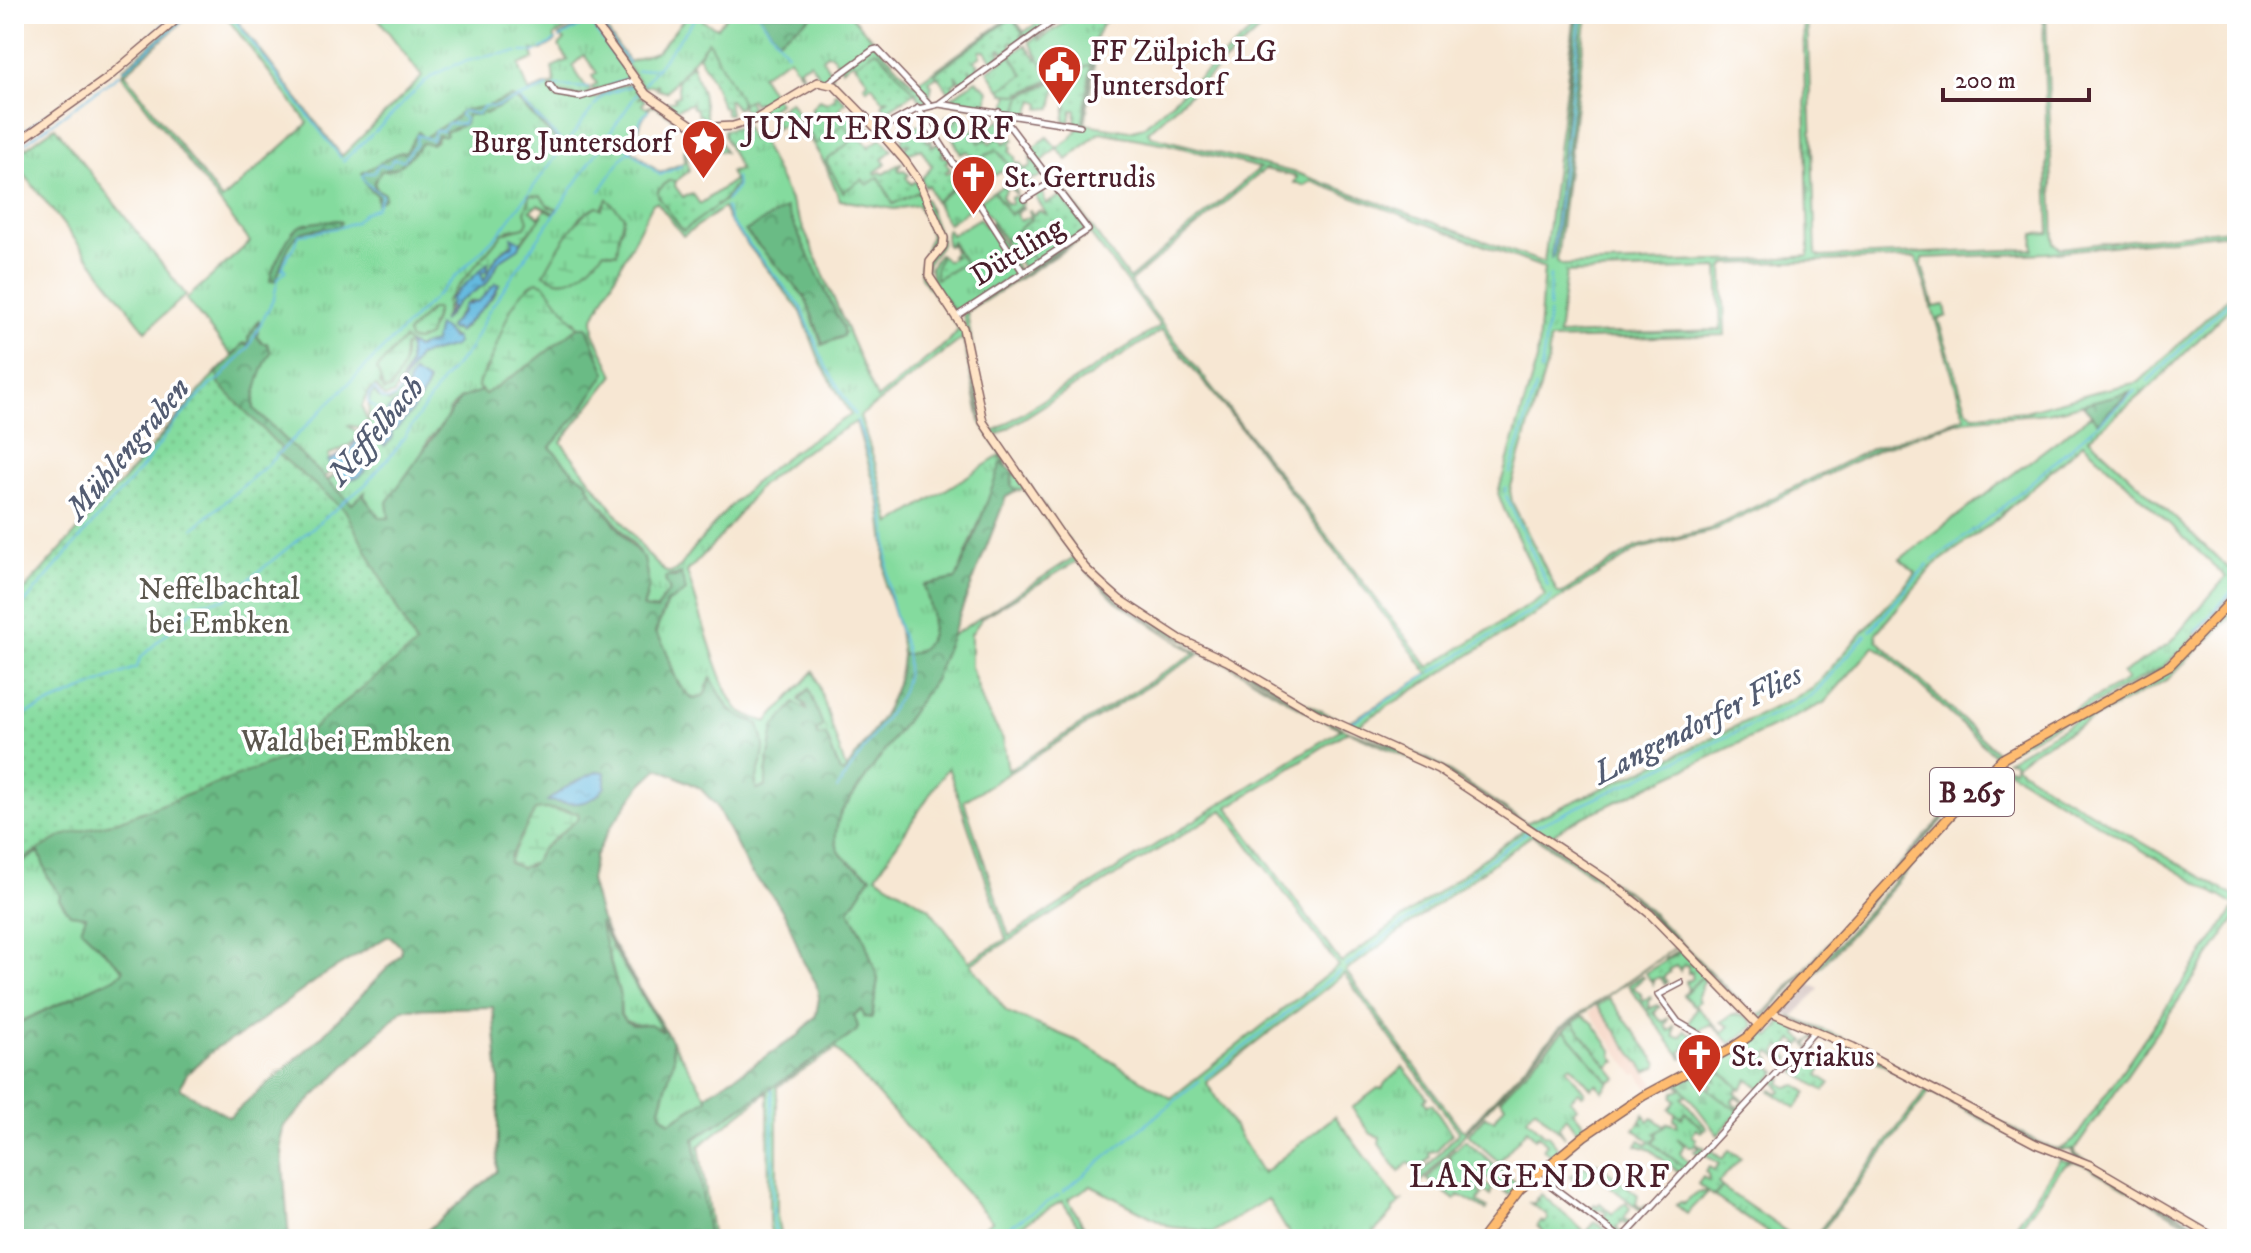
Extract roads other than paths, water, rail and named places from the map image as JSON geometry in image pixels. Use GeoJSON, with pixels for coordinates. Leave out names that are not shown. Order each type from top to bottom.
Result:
{"type":"FeatureCollection","features":[{"type":"Feature","properties":{"kind":"main road","name":"B 265"},"geometry":{"type":"LineString","coordinates":[[1482,1239],[1506,1204],[1537,1175],[1619,1111],[1742,1042],[2002,759],[2170,665],[2237,595]]}},
{"type":"Feature","properties":{"kind":"street"},"geometry":{"type":"LineString","coordinates":[[14,145],[105,80],[183,14]]}},
{"type":"Feature","properties":{"kind":"street"},"geometry":{"type":"LineString","coordinates":[[588,14],[634,81],[652,100],[691,126],[703,129],[733,126],[760,117],[812,85],[820,82],[835,86],[878,130],[915,175],[943,231],[943,245],[930,262],[928,273],[957,316],[967,340],[983,422],[1080,562],[1111,593],[1169,633],[1227,661],[1304,707],[1438,769],[1610,882],[1641,905],[1759,1026]]}},
{"type":"Feature","properties":{"kind":"street"},"geometry":{"type":"LineString","coordinates":[[939,104],[1063,14]]}},
{"type":"Feature","properties":{"kind":"street"},"geometry":{"type":"LineString","coordinates":[[828,83],[877,49],[930,105]]}},
{"type":"Feature","properties":{"kind":"street"},"geometry":{"type":"LineString","coordinates":[[550,86],[559,94],[576,97],[634,81]]}},
{"type":"Feature","properties":{"kind":"street"},"geometry":{"type":"LineString","coordinates":[[878,130],[918,108],[939,104],[1080,126]]}},
{"type":"Feature","properties":{"kind":"street"},"geometry":{"type":"LineString","coordinates":[[918,108],[1023,272]]}},
{"type":"Feature","properties":{"kind":"street","name":"Düttling"},"geometry":{"type":"LineString","coordinates":[[957,316],[1088,230],[999,112]]}},
{"type":"Feature","properties":{"kind":"street","name":"Düttling"},"geometry":{"type":"LineString","coordinates":[[1024,199],[1052,182]]}},
{"type":"Feature","properties":{"kind":"street"},"geometry":{"type":"LineString","coordinates":[[1681,983],[1658,995],[1678,1022],[1700,1035],[1717,1056]]}},
{"type":"Feature","properties":{"kind":"street"},"geometry":{"type":"LineString","coordinates":[[1771,1012],[1853,1047],[2036,1144],[2090,1165],[2217,1239]]}},
{"type":"Feature","properties":{"kind":"street"},"geometry":{"type":"LineString","coordinates":[[1537,1175],[1622,1239],[1815,1031]]}},
{"type":"Feature","properties":{"kind":"water"},"geometry":{"type":"Polygon","coordinates":[[[512,237],[521,242],[519,248],[499,261],[487,283],[458,302],[442,322],[450,309],[450,299],[488,263],[487,271],[481,273],[484,281],[497,256],[513,244],[512,237]]]}},
{"type":"Feature","properties":{"kind":"water"},"geometry":{"type":"Polygon","coordinates":[[[496,283],[499,285],[486,304],[458,332],[451,330],[449,327],[464,305],[479,301],[496,283]]]}},
{"type":"Feature","properties":{"kind":"water"},"geometry":{"type":"Polygon","coordinates":[[[438,326],[457,343],[418,356],[399,390],[409,365],[409,344],[417,348],[434,342],[438,326]]]}},
{"type":"Feature","properties":{"kind":"water"},"geometry":{"type":"Polygon","coordinates":[[[413,373],[428,382],[419,401],[392,431],[392,439],[384,446],[381,438],[390,425],[387,411],[405,398],[413,373]]]}},
{"type":"Feature","properties":{"kind":"water"},"geometry":{"type":"Polygon","coordinates":[[[364,438],[370,445],[370,465],[359,477],[343,481],[328,461],[364,438]]]}},
{"type":"Feature","properties":{"kind":"water"},"geometry":{"type":"Polygon","coordinates":[[[598,771],[605,772],[605,787],[593,798],[572,803],[547,801],[569,785],[598,771]]]}},
{"type":"Feature","properties":{"kind":"waterway"},"geometry":{"type":"LineString","coordinates":[[14,138],[118,63],[176,14]]}},
{"type":"Feature","properties":{"kind":"waterway"},"geometry":{"type":"LineString","coordinates":[[124,70],[190,14]]}},
{"type":"Feature","properties":{"kind":"waterway"},"geometry":{"type":"LineString","coordinates":[[230,14],[341,158]]}},
{"type":"Feature","properties":{"kind":"waterway","name":"Neffelbach"},"geometry":{"type":"LineString","coordinates":[[644,84],[699,14]]}},
{"type":"Feature","properties":{"kind":"waterway"},"geometry":{"type":"LineString","coordinates":[[758,14],[787,53]]}},
{"type":"Feature","properties":{"kind":"waterway"},"geometry":{"type":"LineString","coordinates":[[1552,259],[1581,14]]}},
{"type":"Feature","properties":{"kind":"waterway"},"geometry":{"type":"LineString","coordinates":[[560,38],[583,25],[592,26]]}},
{"type":"Feature","properties":{"kind":"waterway"},"geometry":{"type":"LineString","coordinates":[[602,27],[628,63]]}},
{"type":"Feature","properties":{"kind":"waterway"},"geometry":{"type":"LineString","coordinates":[[594,29],[597,33]]}},
{"type":"Feature","properties":{"kind":"waterway"},"geometry":{"type":"LineString","coordinates":[[598,34],[606,45]]}},
{"type":"Feature","properties":{"kind":"waterway"},"geometry":{"type":"LineString","coordinates":[[541,49],[556,40]]}},
{"type":"Feature","properties":{"kind":"waterway"},"geometry":{"type":"LineString","coordinates":[[607,47],[615,59]]}},
{"type":"Feature","properties":{"kind":"waterway"},"geometry":{"type":"LineString","coordinates":[[532,52],[538,51]]}},
{"type":"Feature","properties":{"kind":"waterway"},"geometry":{"type":"LineString","coordinates":[[416,90],[437,74],[463,62],[518,52]]}},
{"type":"Feature","properties":{"kind":"waterway"},"geometry":{"type":"LineString","coordinates":[[522,52],[529,52]]}},
{"type":"Feature","properties":{"kind":"waterway"},"geometry":{"type":"LineString","coordinates":[[618,62],[622,68]]}},
{"type":"Feature","properties":{"kind":"waterway"},"geometry":{"type":"LineString","coordinates":[[637,71],[658,67]]}},
{"type":"Feature","properties":{"kind":"waterway"},"geometry":{"type":"LineString","coordinates":[[14,151],[120,74]]}},
{"type":"Feature","properties":{"kind":"waterway"},"geometry":{"type":"LineString","coordinates":[[609,86],[625,79]]}},
{"type":"Feature","properties":{"kind":"waterway"},"geometry":{"type":"LineString","coordinates":[[594,106],[604,95],[633,85]]}},
{"type":"Feature","properties":{"kind":"waterway"},"geometry":{"type":"LineString","coordinates":[[555,86],[589,88]]}},
{"type":"Feature","properties":{"kind":"waterway","name":"Mühlengraben"},"geometry":{"type":"LineString","coordinates":[[14,615],[148,460],[174,424],[248,348],[274,298],[278,278],[286,271],[282,269],[299,235],[341,227],[376,208],[382,195],[362,176],[374,173],[378,165],[389,166],[393,159],[404,160],[416,145],[417,135],[432,140],[435,131],[443,131],[448,123],[463,124],[462,111],[477,114],[484,106],[495,107],[548,87]]}},
{"type":"Feature","properties":{"kind":"waterway"},"geometry":{"type":"LineString","coordinates":[[375,132],[414,92]]}},
{"type":"Feature","properties":{"kind":"waterway","name":"Neffelbach"},"geometry":{"type":"LineString","coordinates":[[14,719],[137,667],[140,658],[200,603],[225,599],[365,485],[397,448],[442,381],[470,349],[488,312],[638,92]]}},
{"type":"Feature","properties":{"kind":"waterway"},"geometry":{"type":"LineString","coordinates":[[519,99],[563,143]]}},
{"type":"Feature","properties":{"kind":"waterway"},"geometry":{"type":"LineString","coordinates":[[568,141],[592,109]]}},
{"type":"Feature","properties":{"kind":"waterway"},"geometry":{"type":"LineString","coordinates":[[600,191],[630,151],[641,119],[648,110]]}},
{"type":"Feature","properties":{"kind":"waterway"},"geometry":{"type":"LineString","coordinates":[[343,161],[372,134]]}},
{"type":"Feature","properties":{"kind":"waterway"},"geometry":{"type":"LineString","coordinates":[[619,141],[623,145]]}},
{"type":"Feature","properties":{"kind":"waterway"},"geometry":{"type":"LineString","coordinates":[[435,297],[501,231],[565,144]]}},
{"type":"Feature","properties":{"kind":"waterway"},"geometry":{"type":"LineString","coordinates":[[627,148],[660,175],[681,166]]}},
{"type":"Feature","properties":{"kind":"waterway"},"geometry":{"type":"LineString","coordinates":[[726,201],[737,188],[736,177]]}},
{"type":"Feature","properties":{"kind":"waterway"},"geometry":{"type":"LineString","coordinates":[[726,207],[730,221],[801,307],[825,365],[855,415]]}},
{"type":"Feature","properties":{"kind":"waterway"},"geometry":{"type":"LineString","coordinates":[[1549,309],[1550,276]]}},
{"type":"Feature","properties":{"kind":"waterway","name":"Langendorfer Flies"},"geometry":{"type":"LineString","coordinates":[[2148,381],[2237,294]]}},
{"type":"Feature","properties":{"kind":"waterway"},"geometry":{"type":"LineString","coordinates":[[193,529],[266,466],[433,299]]}},
{"type":"Feature","properties":{"kind":"waterway"},"geometry":{"type":"LineString","coordinates":[[1541,371],[1549,313]]}},
{"type":"Feature","properties":{"kind":"waterway"},"geometry":{"type":"LineString","coordinates":[[1510,473],[1536,387]]}},
{"type":"Feature","properties":{"kind":"waterway"},"geometry":{"type":"LineString","coordinates":[[376,444],[380,412],[368,402],[369,394],[375,389],[383,400],[389,400],[396,397],[400,390]]}},
{"type":"Feature","properties":{"kind":"waterway","name":"Langendorfer Flies"},"geometry":{"type":"LineString","coordinates":[[1932,561],[1996,513],[2135,391]]}},
{"type":"Feature","properties":{"kind":"waterway"},"geometry":{"type":"LineString","coordinates":[[837,789],[899,698],[907,668],[904,642],[889,590],[887,536],[881,501],[857,420]]}},
{"type":"Feature","properties":{"kind":"waterway"},"geometry":{"type":"LineString","coordinates":[[1505,492],[1506,488]]}},
{"type":"Feature","properties":{"kind":"waterway"},"geometry":{"type":"LineString","coordinates":[[1506,496],[1548,586]]}},
{"type":"Feature","properties":{"kind":"waterway","name":"Langendorfer Flies"},"geometry":{"type":"LineString","coordinates":[[1870,631],[1928,564]]}},
{"type":"Feature","properties":{"kind":"waterway"},"geometry":{"type":"LineString","coordinates":[[2196,632],[2237,585]]}},
{"type":"Feature","properties":{"kind":"waterway"},"geometry":{"type":"LineString","coordinates":[[1432,672],[1549,600],[1552,595]]}},
{"type":"Feature","properties":{"kind":"waterway","name":"Langendorfer Flies"},"geometry":{"type":"LineString","coordinates":[[1533,828],[1811,697],[1866,635]]}},
{"type":"Feature","properties":{"kind":"waterway"},"geometry":{"type":"LineString","coordinates":[[1349,724],[1428,675]]}},
{"type":"Feature","properties":{"kind":"waterway","name":"Langendorfer Flies"},"geometry":{"type":"LineString","coordinates":[[1345,967],[1527,832]]}},
{"type":"Feature","properties":{"kind":"waterway"},"geometry":{"type":"LineString","coordinates":[[1205,1078],[1340,971]]}},
{"type":"Feature","properties":{"kind":"waterway"},"geometry":{"type":"LineString","coordinates":[[1063,1192],[1199,1081]]}},
{"type":"Feature","properties":{"kind":"waterway"},"geometry":{"type":"LineString","coordinates":[[772,1090],[773,1220],[777,1239]]}},
{"type":"Feature","properties":{"kind":"waterway"},"geometry":{"type":"LineString","coordinates":[[989,1239],[1059,1195]]}},
{"type":"Feature","properties":{"kind":"place","name":"FF Zülpich LG Juntersdorf"},"geometry":{"type":"Point","coordinates":[1059,107]}},
{"type":"Feature","properties":{"kind":"place","name":"Burg Juntersdorf"},"geometry":{"type":"Point","coordinates":[703,181]}},
{"type":"Feature","properties":{"kind":"place","name":"St. Gertrudis"},"geometry":{"type":"Point","coordinates":[973,216]}},
{"type":"Feature","properties":{"kind":"place","name":"St. Cyriakus"},"geometry":{"type":"Point","coordinates":[1700,1095]}},
{"type":"Feature","properties":{"kind":"district","name":"JUNTERSDORF"},"geometry":{"type":"Point","coordinates":[879,127]}},
{"type":"Feature","properties":{"kind":"district","name":"LANGENDORF"},"geometry":{"type":"Point","coordinates":[1540,1175]}},
{"type":"Feature","properties":{"kind":"park label","name":"Neffelbachtal bei Embken"},"geometry":{"type":"Point","coordinates":[219,606]}},
{"type":"Feature","properties":{"kind":"park label","name":"Wald bei Embken"},"geometry":{"type":"Point","coordinates":[346,741]}}]}
